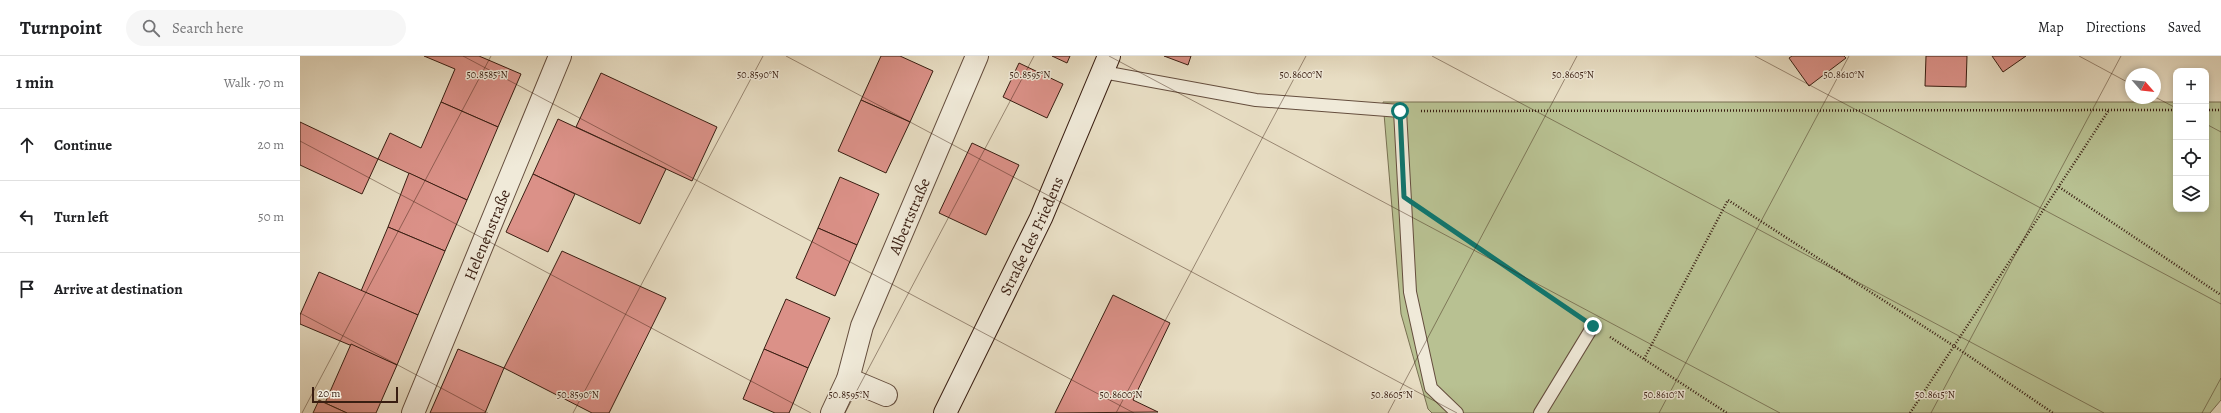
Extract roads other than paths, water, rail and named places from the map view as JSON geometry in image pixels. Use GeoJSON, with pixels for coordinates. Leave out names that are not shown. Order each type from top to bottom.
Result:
{"type":"FeatureCollection","features":[{"type":"Feature","properties":{"kind":"street","name":"Helenenstraße"},"geometry":{"type":"LineString","coordinates":[[413,413],[560,56]]}},
{"type":"Feature","properties":{"kind":"street","name":"Albertstraße"},"geometry":{"type":"LineString","coordinates":[[832,413],[848,379],[862,326],[977,56]]}},
{"type":"Feature","properties":{"kind":"street","name":"Straße des Friedens"},"geometry":{"type":"LineString","coordinates":[[946,413],[1041,218],[1106,64]]}},
{"type":"Feature","properties":{"kind":"street"},"geometry":{"type":"LineString","coordinates":[[848,379],[886,395]]}},
{"type":"Feature","properties":{"kind":"lane"},"geometry":{"type":"LineString","coordinates":[[1106,64],[1256,100],[1400,111],[1410,292],[1431,388],[1457,413]]}},
{"type":"Feature","properties":{"kind":"lane"},"geometry":{"type":"LineString","coordinates":[[1540,413],[1593,326]]}}]}
